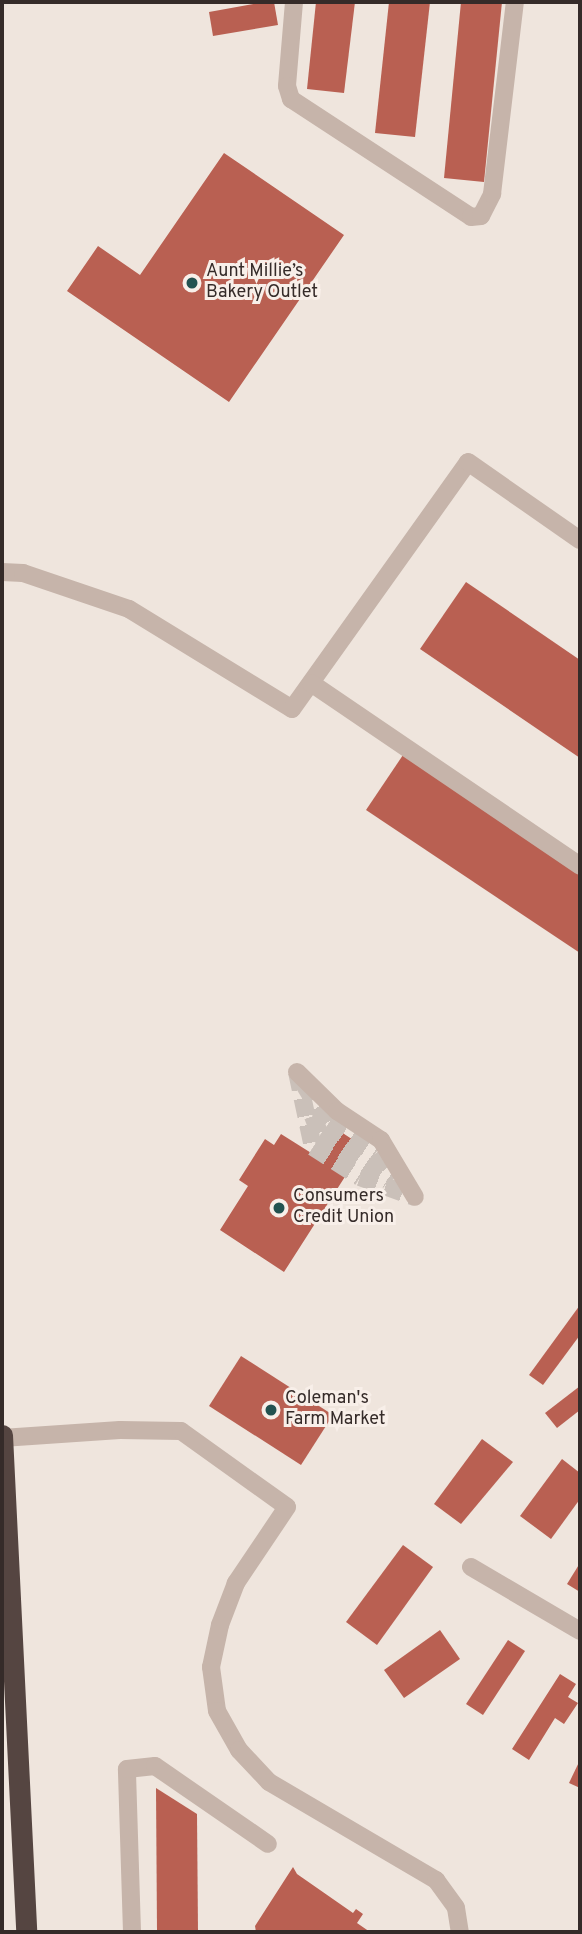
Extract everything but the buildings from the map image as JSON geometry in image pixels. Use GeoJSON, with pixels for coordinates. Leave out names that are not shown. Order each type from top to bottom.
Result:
{"type":"FeatureCollection","features":[{"type":"Feature","properties":{"kind":"highway"},"geometry":{"type":"LineString","coordinates":[[2,1437],[26,1932]]}},
{"type":"Feature","properties":{"kind":"street"},"geometry":{"type":"LineString","coordinates":[[294,2],[287,86],[291,99],[471,217],[481,216],[492,194],[515,2]]}},
{"type":"Feature","properties":{"kind":"street"},"geometry":{"type":"LineString","coordinates":[[2,572],[23,573],[130,609],[292,709],[468,462],[580,540]]}},
{"type":"Feature","properties":{"kind":"street"},"geometry":{"type":"LineString","coordinates":[[311,683],[580,866]]}},
{"type":"Feature","properties":{"kind":"street"},"geometry":{"type":"LineString","coordinates":[[297,1072],[337,1111],[381,1140],[415,1197]]}},
{"type":"Feature","properties":{"kind":"street"},"geometry":{"type":"LineString","coordinates":[[2,1437],[120,1430],[181,1431],[287,1507],[236,1583],[220,1625],[211,1667],[218,1711],[239,1749],[269,1782],[436,1880],[456,1908],[460,1932]]}},
{"type":"Feature","properties":{"kind":"street"},"geometry":{"type":"LineString","coordinates":[[471,1567],[580,1631]]}},
{"type":"Feature","properties":{"kind":"street"},"geometry":{"type":"LineString","coordinates":[[132,1932],[127,1769],[155,1766],[268,1844]]}},
{"type":"Feature","properties":{"kind":"tunnel"},"geometry":{"type":"LineString","coordinates":[[297,1072],[313,1147],[360,1177],[415,1197]]}},
{"type":"Feature","properties":{"kind":"tunnel"},"geometry":{"type":"LineString","coordinates":[[304,1084],[328,1124],[375,1154],[396,1177]]}},
{"type":"Feature","properties":{"kind":"tunnel"},"geometry":{"type":"LineString","coordinates":[[313,1116],[320,1135],[388,1180]]}},
{"type":"Feature","properties":{"kind":"place","name":"Aunt Millie’s Bakery Outlet"},"geometry":{"type":"Point","coordinates":[192,283]}},
{"type":"Feature","properties":{"kind":"place","name":"Consumers Credit Union"},"geometry":{"type":"Point","coordinates":[279,1208]}},
{"type":"Feature","properties":{"kind":"place","name":"Coleman's Farm Market"},"geometry":{"type":"Point","coordinates":[271,1410]}}]}
